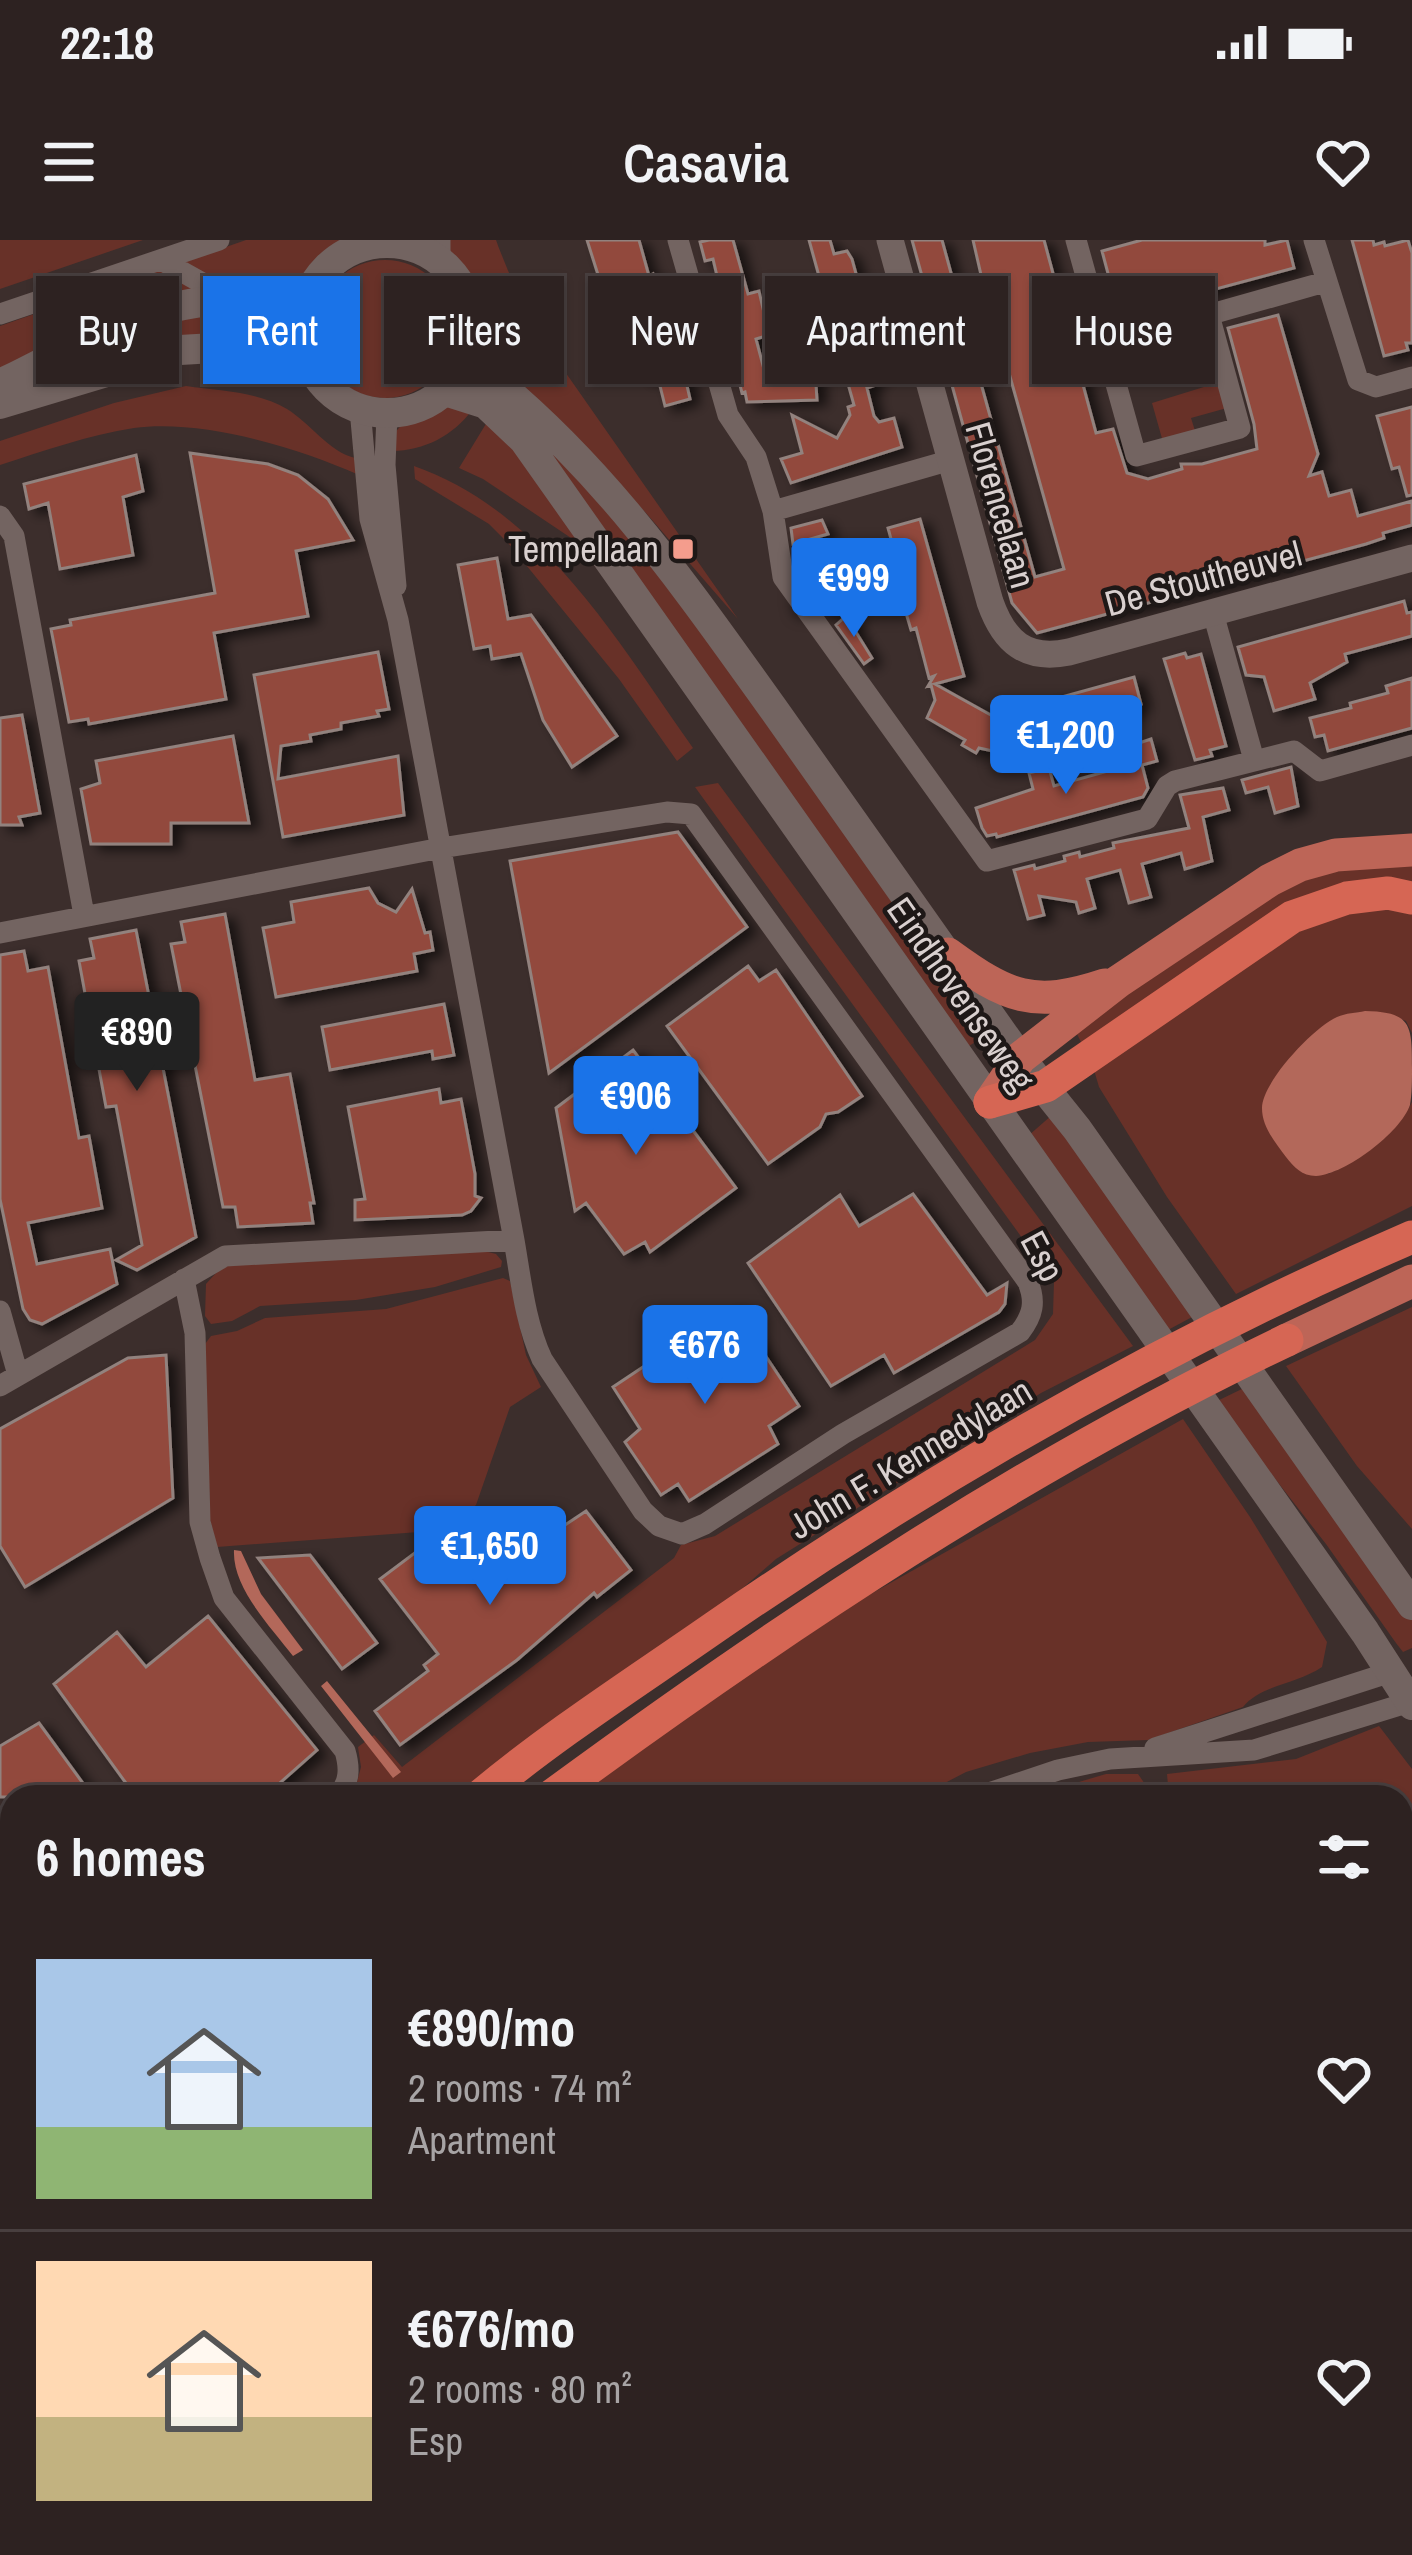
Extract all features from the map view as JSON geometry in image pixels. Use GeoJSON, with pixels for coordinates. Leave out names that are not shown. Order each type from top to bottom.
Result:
{"type":"FeatureCollection","features":[{"type":"Feature","properties":{"kind":"highway"},"geometry":{"type":"LineString","coordinates":[[990,1102],[1046,1086],[1292,917],[1348,898],[1388,893],[1412,898]]}},
{"type":"Feature","properties":{"kind":"highway","name":"John F. Kennedylaan"},"geometry":{"type":"LineString","coordinates":[[495,1785],[673,1655],[905,1503],[1098,1393],[1409,1236]]}},
{"type":"Feature","properties":{"kind":"highway"},"geometry":{"type":"LineString","coordinates":[[567,1785],[784,1629],[948,1524],[1204,1379],[1287,1340]]}},
{"type":"Feature","properties":{"kind":"main road"},"geometry":{"type":"LineString","coordinates":[[320,276],[344,254],[395,242],[437,250],[454,276]]}},
{"type":"Feature","properties":{"kind":"main road"},"geometry":{"type":"LineString","coordinates":[[0,385],[127,322],[203,302]]}},
{"type":"Feature","properties":{"kind":"main road"},"geometry":{"type":"LineString","coordinates":[[0,404],[180,350],[203,349]]}},
{"type":"Feature","properties":{"kind":"main road"},"geometry":{"type":"LineString","coordinates":[[324,384],[374,412],[418,408],[449,384]]}},
{"type":"Feature","properties":{"kind":"main road","name":"Eindhovenseweg"},"geometry":{"type":"LineString","coordinates":[[499,384],[542,418],[606,485],[668,563],[1020,1058],[1046,1086],[1412,1605]]}},
{"type":"Feature","properties":{"kind":"main road","name":"Eindhovenseweg"},"geometry":{"type":"LineString","coordinates":[[445,391],[486,404],[524,440],[1236,1449],[1402,1668]]}},
{"type":"Feature","properties":{"kind":"main road"},"geometry":{"type":"LineString","coordinates":[[990,1102],[1020,1058],[1119,981],[1254,891],[1300,865],[1367,850],[1412,850]]}},
{"type":"Feature","properties":{"kind":"main road"},"geometry":{"type":"LineString","coordinates":[[948,954],[986,982],[1025,998],[1072,995],[1119,981]]}},
{"type":"Feature","properties":{"kind":"main road"},"geometry":{"type":"LineString","coordinates":[[1287,1340],[1412,1281]]}},
{"type":"Feature","properties":{"kind":"main road"},"geometry":{"type":"LineString","coordinates":[[1354,1308],[1412,1293]]}},
{"type":"Feature","properties":{"kind":"main road"},"geometry":{"type":"LineString","coordinates":[[1402,1668],[1411,1703]]}},
{"type":"Feature","properties":{"kind":"street"},"geometry":{"type":"LineString","coordinates":[[0,314],[219,240]]}},
{"type":"Feature","properties":{"kind":"street"},"geometry":{"type":"LineString","coordinates":[[678,240],[728,415],[756,457],[773,511],[783,578],[987,861],[1147,819],[1171,783],[1254,760],[1294,751],[1320,771],[1412,745]]}},
{"type":"Feature","properties":{"kind":"street","name":"Florencelaan"},"geometry":{"type":"LineString","coordinates":[[890,240],[990,602],[1002,630],[1015,645]]}},
{"type":"Feature","properties":{"kind":"street"},"geometry":{"type":"LineString","coordinates":[[1076,240],[1086,276]]}},
{"type":"Feature","properties":{"kind":"street"},"geometry":{"type":"LineString","coordinates":[[1314,240],[1358,380],[1376,387],[1412,377]]}},
{"type":"Feature","properties":{"kind":"street"},"geometry":{"type":"LineString","coordinates":[[163,261],[203,283]]}},
{"type":"Feature","properties":{"kind":"street"},"geometry":{"type":"LineString","coordinates":[[1215,313],[1324,282]]}},
{"type":"Feature","properties":{"kind":"street"},"geometry":{"type":"LineString","coordinates":[[1116,384],[1136,456],[1240,428],[1215,337]]}},
{"type":"Feature","properties":{"kind":"street","name":"Esp"},"geometry":{"type":"LineString","coordinates":[[0,933],[441,848],[667,812],[692,814],[1028,1282],[1034,1308],[1020,1332],[847,1432],[705,1524],[682,1534],[659,1526],[643,1511],[532,1339],[441,848],[398,620],[370,519],[374,412]]}},
{"type":"Feature","properties":{"kind":"street"},"geometry":{"type":"LineString","coordinates":[[773,511],[951,460]]}},
{"type":"Feature","properties":{"kind":"street"},"geometry":{"type":"LineString","coordinates":[[0,516],[14,536],[84,915]]}},
{"type":"Feature","properties":{"kind":"street","name":"De Stoutheuvel"},"geometry":{"type":"LineString","coordinates":[[1015,645],[1034,655],[1052,656],[1412,558]]}},
{"type":"Feature","properties":{"kind":"street"},"geometry":{"type":"LineString","coordinates":[[1214,613],[1254,760]]}},
{"type":"Feature","properties":{"kind":"street"},"geometry":{"type":"LineString","coordinates":[[0,1311],[9,1381],[225,1256],[514,1240]]}},
{"type":"Feature","properties":{"kind":"street"},"geometry":{"type":"LineString","coordinates":[[184,1279],[195,1333],[200,1522],[210,1558],[224,1598],[345,1750],[350,1768],[345,1785]]}},
{"type":"Feature","properties":{"kind":"street"},"geometry":{"type":"LineString","coordinates":[[1012,1785],[1058,1770],[1126,1757],[1402,1668]]}},
{"type":"Feature","properties":{"kind":"street"},"geometry":{"type":"LineString","coordinates":[[1126,1757],[1254,1750],[1411,1703]]}},
{"type":"Feature","properties":{"kind":"shaded area"},"geometry":{"type":"Polygon","coordinates":[[[0,240],[143,240],[36,276],[0,289],[0,240]]]}},
{"type":"Feature","properties":{"kind":"shaded area"},"geometry":{"type":"Polygon","coordinates":[[[246,240],[352,240],[305,276],[203,276],[203,309],[179,316],[179,276],[143,276],[246,240]]]}},
{"type":"Feature","properties":{"kind":"shaded area"},"geometry":{"type":"Polygon","coordinates":[[[442,240],[496,240],[510,276],[466,276],[442,240]]]}},
{"type":"Feature","properties":{"kind":"shaded area"},"geometry":{"type":"Polygon","coordinates":[[[385,260],[428,276],[384,276],[384,384],[426,384],[385,398],[347,386],[360,384],[360,276],[342,276],[385,260]]]}},
{"type":"Feature","properties":{"kind":"shaded area"},"geometry":{"type":"Polygon","coordinates":[[[36,313],[36,358],[0,369],[0,326],[36,313]]]}},
{"type":"Feature","properties":{"kind":"shaded area"},"geometry":{"type":"Polygon","coordinates":[[[203,314],[203,349],[179,354],[179,318],[203,314]]]}},
{"type":"Feature","properties":{"kind":"shaded area"},"geometry":{"type":"Polygon","coordinates":[[[564,370],[738,619],[646,513],[516,384],[564,384],[564,370]]]}},
{"type":"Feature","properties":{"kind":"shaded area"},"geometry":{"type":"Polygon","coordinates":[[[36,380],[36,384],[50,384],[10,393],[36,380]]]}},
{"type":"Feature","properties":{"kind":"shaded area"},"geometry":{"type":"Polygon","coordinates":[[[1220,382],[1227,408],[1191,418],[1196,434],[1163,442],[1152,403],[1220,382]]]}},
{"type":"Feature","properties":{"kind":"shaded area"},"geometry":{"type":"Polygon","coordinates":[[[186,386],[275,403],[337,450],[355,458],[359,475],[249,438],[161,426],[100,435],[0,465],[0,441],[114,403],[186,386]]]}},
{"type":"Feature","properties":{"kind":"shaded area"},"geometry":{"type":"Polygon","coordinates":[[[509,395],[596,485],[997,1028],[969,1046],[509,395]]]}},
{"type":"Feature","properties":{"kind":"shaded area"},"geometry":{"type":"Polygon","coordinates":[[[444,405],[472,410],[437,440],[392,451],[392,436],[404,422],[444,405]]]}},
{"type":"Feature","properties":{"kind":"shaded area"},"geometry":{"type":"Polygon","coordinates":[[[492,414],[586,548],[459,468],[492,414]]]}},
{"type":"Feature","properties":{"kind":"shaded area"},"geometry":{"type":"Polygon","coordinates":[[[414,466],[460,487],[539,547],[606,624],[693,748],[677,761],[619,679],[509,544],[489,524],[415,479],[414,466]]]}},
{"type":"Feature","properties":{"kind":"shaded area"},"geometry":{"type":"Polygon","coordinates":[[[718,783],[1133,1346],[1041,1393],[776,1559],[713,1614],[483,1785],[356,1785],[361,1767],[358,1747],[374,1735],[402,1767],[674,1558],[681,1545],[715,1536],[1035,1340],[1053,1314],[1054,1282],[695,787],[718,783]]]}},
{"type":"Feature","properties":{"kind":"shaded area"},"geometry":{"type":"Polygon","coordinates":[[[1412,859],[1412,889],[1346,889],[1084,1048],[1074,1028],[1305,872],[1412,859]]]}},
{"type":"Feature","properties":{"kind":"shaded area"},"geometry":{"type":"Polygon","coordinates":[[[1412,906],[1412,1033],[1406,1021],[1386,1014],[1353,1014],[1325,1027],[1285,1064],[1328,1174],[1376,1145],[1412,1102],[1412,1206],[1236,1294],[1167,1197],[1099,1087],[1094,1070],[1323,914],[1412,906]]]}},
{"type":"Feature","properties":{"kind":"shaded area"},"geometry":{"type":"Polygon","coordinates":[[[1365,1011],[1401,1018],[1410,1032],[1410,1105],[1395,1128],[1356,1160],[1328,1174],[1307,1174],[1292,1164],[1270,1134],[1263,1115],[1264,1097],[1291,1056],[1316,1032],[1337,1017],[1365,1011]]]}},
{"type":"Feature","properties":{"kind":"shaded area"},"geometry":{"type":"Polygon","coordinates":[[[1052,1115],[1194,1316],[1166,1331],[1028,1136],[1052,1115]]]}},
{"type":"Feature","properties":{"kind":"shaded area"},"geometry":{"type":"Polygon","coordinates":[[[480,1250],[496,1254],[501,1267],[435,1287],[356,1300],[260,1306],[232,1321],[211,1324],[205,1316],[206,1284],[225,1263],[480,1250]]]}},
{"type":"Feature","properties":{"kind":"shaded area"},"geometry":{"type":"Polygon","coordinates":[[[503,1278],[510,1281],[526,1355],[541,1387],[510,1407],[476,1505],[446,1530],[217,1547],[210,1520],[205,1344],[211,1336],[265,1318],[386,1309],[503,1278]]]}},
{"type":"Feature","properties":{"kind":"shaded area"},"geometry":{"type":"Polygon","coordinates":[[[1412,1307],[1412,1529],[1357,1466],[1286,1366],[1412,1307]]]}},
{"type":"Feature","properties":{"kind":"shaded area"},"geometry":{"type":"Polygon","coordinates":[[[1244,1388],[1412,1620],[1412,1648],[1403,1652],[1215,1402],[1244,1388]]]}},
{"type":"Feature","properties":{"kind":"shaded area"},"geometry":{"type":"Polygon","coordinates":[[[1183,1419],[1327,1642],[1322,1667],[1259,1694],[1243,1707],[1148,1740],[1088,1742],[1030,1753],[966,1772],[941,1785],[585,1785],[860,1600],[1183,1419]]]}},
{"type":"Feature","properties":{"kind":"shaded area"},"geometry":{"type":"Polygon","coordinates":[[[234,1550],[241,1551],[261,1594],[303,1650],[293,1656],[255,1606],[239,1579],[234,1550]]]}},
{"type":"Feature","properties":{"kind":"shaded area"},"geometry":{"type":"Polygon","coordinates":[[[327,1681],[401,1772],[393,1778],[321,1686],[327,1681]]]}},
{"type":"Feature","properties":{"kind":"shaded area"},"geometry":{"type":"Polygon","coordinates":[[[1379,1726],[1412,1769],[1412,1785],[1168,1785],[1167,1774],[1296,1759],[1379,1726]]]}},
{"type":"Feature","properties":{"kind":"shaded area"},"geometry":{"type":"Polygon","coordinates":[[[1106,1774],[1138,1774],[1146,1785],[1069,1785],[1106,1774]]]}},
{"type":"Feature","properties":{"kind":"building"},"geometry":{"type":"Polygon","coordinates":[[[587,240],[639,240],[649,276],[598,276],[587,240]]]}},
{"type":"Feature","properties":{"kind":"building"},"geometry":{"type":"Polygon","coordinates":[[[733,240],[748,294],[759,291],[765,336],[756,339],[765,384],[816,384],[817,400],[747,402],[740,384],[741,276],[717,276],[713,259],[705,261],[700,242],[733,240]]]}},
{"type":"Feature","properties":{"kind":"building"},"geometry":{"type":"Polygon","coordinates":[[[809,240],[830,240],[834,254],[847,251],[857,276],[819,276],[809,240]]]}},
{"type":"Feature","properties":{"kind":"building"},"geometry":{"type":"Polygon","coordinates":[[[912,240],[942,240],[952,276],[922,276],[912,240]]]}},
{"type":"Feature","properties":{"kind":"building"},"geometry":{"type":"Polygon","coordinates":[[[973,240],[1044,240],[1054,276],[1032,276],[1032,384],[1083,384],[1096,433],[1113,429],[1127,473],[1148,479],[1182,469],[1181,464],[1202,464],[1257,449],[1228,328],[1278,315],[1318,454],[1309,476],[1322,472],[1329,496],[1351,490],[1358,516],[1412,501],[1412,525],[1383,533],[1384,538],[1366,544],[1037,633],[1012,603],[952,384],[981,384],[1035,577],[1064,569],[1008,369],[1008,276],[981,276],[973,240]]]}},
{"type":"Feature","properties":{"kind":"building"},"geometry":{"type":"Polygon","coordinates":[[[1142,240],[1265,240],[1265,245],[1287,240],[1294,268],[1215,289],[1215,276],[1109,276],[1102,251],[1142,240]]]}},
{"type":"Feature","properties":{"kind":"building"},"geometry":{"type":"Polygon","coordinates":[[[1352,240],[1373,240],[1374,245],[1384,242],[1385,246],[1408,240],[1412,343],[1406,343],[1408,350],[1384,356],[1352,240]]]}},
{"type":"Feature","properties":{"kind":"building"},"geometry":{"type":"Polygon","coordinates":[[[660,384],[687,384],[690,399],[665,406],[660,384]]]}},
{"type":"Feature","properties":{"kind":"building"},"geometry":{"type":"Polygon","coordinates":[[[848,384],[873,384],[867,388],[874,416],[879,422],[894,418],[902,447],[791,483],[781,459],[802,453],[792,415],[837,438],[850,415],[848,407],[854,405],[848,384]]]}},
{"type":"Feature","properties":{"kind":"building"},"geometry":{"type":"Polygon","coordinates":[[[1412,407],[1412,495],[1407,496],[1399,467],[1392,469],[1377,416],[1412,407]]]}},
{"type":"Feature","properties":{"kind":"building"},"geometry":{"type":"Polygon","coordinates":[[[190,453],[268,464],[298,475],[328,499],[353,540],[296,551],[308,616],[214,633],[226,699],[89,724],[88,719],[69,722],[51,629],[71,625],[70,620],[215,593],[190,453]]]}},
{"type":"Feature","properties":{"kind":"building"},"geometry":{"type":"Polygon","coordinates":[[[136,455],[143,491],[123,497],[133,555],[60,569],[48,503],[29,509],[24,484],[136,455]]]}},
{"type":"Feature","properties":{"kind":"building"},"geometry":{"type":"Polygon","coordinates":[[[920,519],[964,676],[935,684],[1016,729],[1002,753],[979,748],[976,753],[962,745],[965,740],[927,718],[935,700],[928,686],[934,676],[929,678],[916,628],[911,630],[888,528],[920,519]]]}},
{"type":"Feature","properties":{"kind":"building"},"geometry":{"type":"Polygon","coordinates":[[[822,520],[828,534],[793,544],[791,528],[822,520]]]}},
{"type":"Feature","properties":{"kind":"building"},"geometry":{"type":"Polygon","coordinates":[[[497,558],[508,619],[531,615],[617,736],[572,767],[543,720],[521,654],[492,659],[490,646],[474,649],[458,565],[497,558]]]}},
{"type":"Feature","properties":{"kind":"building"},"geometry":{"type":"Polygon","coordinates":[[[842,560],[848,580],[836,583],[842,604],[824,609],[808,568],[842,560]]]}},
{"type":"Feature","properties":{"kind":"building"},"geometry":{"type":"Polygon","coordinates":[[[1404,601],[1407,613],[1412,612],[1412,636],[1345,654],[1347,662],[1310,683],[1315,699],[1274,711],[1264,677],[1246,675],[1238,647],[1404,601]]]}},
{"type":"Feature","properties":{"kind":"building"},"geometry":{"type":"Polygon","coordinates":[[[846,616],[872,658],[864,664],[836,625],[846,616]]]}},
{"type":"Feature","properties":{"kind":"building"},"geometry":{"type":"Polygon","coordinates":[[[378,652],[389,709],[377,711],[379,716],[341,723],[341,729],[310,735],[311,741],[281,746],[278,779],[398,756],[404,815],[283,837],[254,675],[378,652]]]}},
{"type":"Feature","properties":{"kind":"building"},"geometry":{"type":"Polygon","coordinates":[[[1185,653],[1187,658],[1201,654],[1226,746],[1195,760],[1164,659],[1185,653]]]}},
{"type":"Feature","properties":{"kind":"building"},"geometry":{"type":"Polygon","coordinates":[[[1134,677],[1141,704],[1132,706],[1134,712],[1027,742],[1018,709],[1134,677]]]}},
{"type":"Feature","properties":{"kind":"building"},"geometry":{"type":"Polygon","coordinates":[[[1412,678],[1412,728],[1328,751],[1324,735],[1315,737],[1310,718],[1351,708],[1350,703],[1388,693],[1386,686],[1412,678]]]}},
{"type":"Feature","properties":{"kind":"building"},"geometry":{"type":"Polygon","coordinates":[[[22,715],[40,813],[19,817],[22,825],[0,825],[0,718],[22,715]]]}},
{"type":"Feature","properties":{"kind":"building"},"geometry":{"type":"Polygon","coordinates":[[[233,736],[249,823],[171,823],[171,844],[91,844],[81,789],[100,783],[96,761],[233,736]]]}},
{"type":"Feature","properties":{"kind":"building"},"geometry":{"type":"Polygon","coordinates":[[[1151,739],[1157,761],[1142,765],[1148,788],[1143,797],[997,837],[987,836],[982,828],[976,808],[1033,789],[1029,773],[1049,768],[1054,786],[1115,769],[1140,761],[1136,744],[1151,739]]]}},
{"type":"Feature","properties":{"kind":"building"},"geometry":{"type":"Polygon","coordinates":[[[1291,767],[1298,806],[1275,813],[1268,787],[1246,793],[1242,780],[1291,767]]]}},
{"type":"Feature","properties":{"kind":"building"},"geometry":{"type":"Polygon","coordinates":[[[1223,788],[1229,810],[1203,817],[1212,861],[1185,869],[1181,853],[1142,864],[1151,897],[1129,903],[1120,870],[1087,879],[1095,908],[1079,913],[1076,902],[1039,896],[1044,915],[1028,919],[1014,870],[1034,865],[1035,869],[1079,852],[1080,857],[1114,848],[1113,843],[1189,828],[1180,795],[1223,788]]]}},
{"type":"Feature","properties":{"kind":"building"},"geometry":{"type":"Polygon","coordinates":[[[678,832],[747,927],[549,1073],[510,861],[678,832]]]}},
{"type":"Feature","properties":{"kind":"building"},"geometry":{"type":"Polygon","coordinates":[[[369,888],[378,903],[396,912],[412,889],[433,950],[414,954],[417,971],[276,997],[263,928],[294,922],[291,902],[369,888]]]}},
{"type":"Feature","properties":{"kind":"building"},"geometry":{"type":"Polygon","coordinates":[[[225,914],[255,1080],[290,1074],[314,1203],[310,1203],[313,1223],[238,1227],[235,1207],[223,1207],[171,944],[185,942],[181,922],[225,914]]]}},
{"type":"Feature","properties":{"kind":"building"},"geometry":{"type":"Polygon","coordinates":[[[136,930],[196,1237],[137,1270],[116,1260],[142,1245],[116,1106],[106,1107],[79,961],[94,958],[90,939],[136,930]]]}},
{"type":"Feature","properties":{"kind":"building"},"geometry":{"type":"Polygon","coordinates":[[[24,951],[28,971],[48,967],[79,1138],[89,1136],[102,1208],[28,1223],[37,1264],[110,1249],[117,1284],[42,1324],[30,1320],[23,1309],[0,1199],[0,955],[24,951]]]}},
{"type":"Feature","properties":{"kind":"building"},"geometry":{"type":"Polygon","coordinates":[[[748,966],[759,981],[776,970],[862,1096],[826,1114],[820,1127],[768,1164],[667,1026],[748,966]]]}},
{"type":"Feature","properties":{"kind":"building"},"geometry":{"type":"Polygon","coordinates":[[[444,1004],[454,1055],[433,1059],[432,1051],[330,1070],[322,1027],[444,1004]]]}},
{"type":"Feature","properties":{"kind":"building"},"geometry":{"type":"Polygon","coordinates":[[[633,1050],[736,1188],[650,1252],[645,1242],[624,1254],[586,1203],[575,1211],[556,1108],[633,1050]]]}},
{"type":"Feature","properties":{"kind":"building"},"geometry":{"type":"Polygon","coordinates":[[[439,1089],[441,1103],[461,1099],[475,1196],[481,1198],[462,1215],[355,1220],[355,1200],[365,1199],[348,1107],[439,1089]]]}},
{"type":"Feature","properties":{"kind":"building"},"geometry":{"type":"Polygon","coordinates":[[[913,1194],[987,1295],[1007,1283],[1005,1304],[999,1312],[894,1373],[884,1355],[831,1386],[748,1263],[840,1195],[859,1226],[913,1194]]]}},
{"type":"Feature","properties":{"kind":"building"},"geometry":{"type":"Polygon","coordinates":[[[733,1307],[799,1406],[769,1426],[778,1444],[689,1501],[678,1484],[661,1495],[625,1442],[640,1429],[613,1387],[733,1307]]]}},
{"type":"Feature","properties":{"kind":"building"},"geometry":{"type":"Polygon","coordinates":[[[166,1355],[173,1498],[25,1587],[0,1546],[0,1429],[128,1358],[166,1355]]]}},
{"type":"Feature","properties":{"kind":"building"},"geometry":{"type":"Polygon","coordinates":[[[586,1511],[631,1570],[597,1597],[594,1593],[517,1660],[400,1745],[375,1711],[428,1671],[424,1665],[438,1654],[380,1579],[428,1543],[436,1553],[486,1516],[517,1557],[586,1511]]]}},
{"type":"Feature","properties":{"kind":"building"},"geometry":{"type":"Polygon","coordinates":[[[310,1555],[377,1643],[342,1669],[258,1558],[310,1555]]]}},
{"type":"Feature","properties":{"kind":"building"},"geometry":{"type":"Polygon","coordinates":[[[208,1616],[317,1750],[278,1785],[127,1785],[54,1684],[117,1632],[146,1667],[208,1616]]]}},
{"type":"Feature","properties":{"kind":"building"},"geometry":{"type":"Polygon","coordinates":[[[39,1723],[84,1785],[0,1785],[0,1746],[39,1723]]]}},
{"type":"Feature","properties":{"kind":"place","name":"Tempellaan"},"geometry":{"type":"Point","coordinates":[683,549]}}]}
